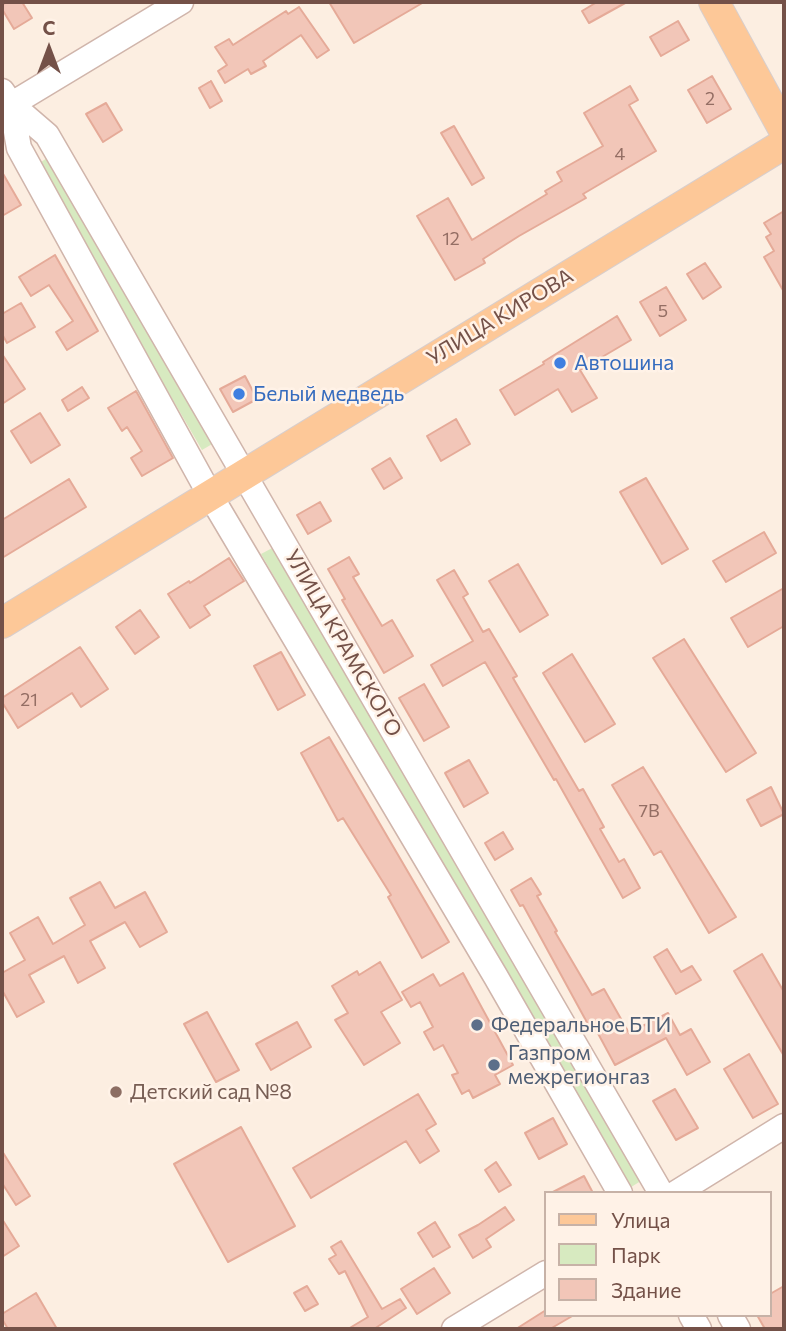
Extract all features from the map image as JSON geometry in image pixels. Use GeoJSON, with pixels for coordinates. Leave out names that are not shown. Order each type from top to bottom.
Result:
{"type":"FeatureCollection","features":[{"type":"Feature","properties":{"kind":"main road"},"geometry":{"type":"LineString","coordinates":[[714,2],[784,130]]}},
{"type":"Feature","properties":{"kind":"main road","name":"УЛИЦА КИРОВА"},"geometry":{"type":"LineString","coordinates":[[2,623],[784,144]]}},
{"type":"Feature","properties":{"kind":"street"},"geometry":{"type":"LineString","coordinates":[[5,102],[181,2]]}},
{"type":"Feature","properties":{"kind":"street","name":"УЛИЦА КРАМСКОГО"},"geometry":{"type":"LineString","coordinates":[[5,102],[47,135],[660,1191]]}},
{"type":"Feature","properties":{"kind":"street","name":"УЛИЦА КРАМСКОГО"},"geometry":{"type":"LineString","coordinates":[[5,102],[19,148],[210,495],[496,977],[619,1191]]}},
{"type":"Feature","properties":{"kind":"street"},"geometry":{"type":"LineString","coordinates":[[679,1191],[784,1126]]}},
{"type":"Feature","properties":{"kind":"street"},"geometry":{"type":"LineString","coordinates":[[454,1329],[544,1274]]}},
{"type":"Feature","properties":{"kind":"green space"},"geometry":{"type":"Polygon","coordinates":[[[49,157],[214,443],[202,450],[36,165],[49,157]]]}},
{"type":"Feature","properties":{"kind":"green space"},"geometry":{"type":"Polygon","coordinates":[[[278,545],[644,1179],[628,1189],[261,554],[278,545]]]}},
{"type":"Feature","properties":{"kind":"building"},"geometry":{"type":"Polygon","coordinates":[[[7,2],[22,2],[32,18],[14,29],[2,9],[2,5],[7,2]]]}},
{"type":"Feature","properties":{"kind":"building"},"geometry":{"type":"Polygon","coordinates":[[[329,2],[424,2],[354,43],[329,2]]]}},
{"type":"Feature","properties":{"kind":"building"},"geometry":{"type":"Polygon","coordinates":[[[597,2],[627,2],[589,23],[582,11],[597,2]]]}},
{"type":"Feature","properties":{"kind":"building"},"geometry":{"type":"Polygon","coordinates":[[[299,7],[329,50],[317,58],[301,35],[263,61],[266,66],[251,74],[248,69],[225,83],[218,71],[227,65],[215,47],[229,39],[233,45],[286,11],[288,14],[299,7]]]}},
{"type":"Feature","properties":{"kind":"building"},"geometry":{"type":"Polygon","coordinates":[[[678,21],[689,40],[661,56],[650,37],[678,21]]]}},
{"type":"Feature","properties":{"kind":"building"},"geometry":{"type":"Polygon","coordinates":[[[712,76],[731,109],[707,123],[688,90],[712,76]]]}},
{"type":"Feature","properties":{"kind":"building"},"geometry":{"type":"Polygon","coordinates":[[[211,81],[222,101],[210,108],[199,88],[211,81]]]}},
{"type":"Feature","properties":{"kind":"building"},"geometry":{"type":"Polygon","coordinates":[[[630,86],[638,100],[629,105],[656,151],[583,194],[586,198],[519,236],[483,259],[485,263],[455,280],[417,216],[448,198],[472,240],[547,194],[545,191],[562,181],[557,172],[603,146],[584,113],[630,86]]]}},
{"type":"Feature","properties":{"kind":"building"},"geometry":{"type":"Polygon","coordinates":[[[106,103],[122,130],[103,142],[86,114],[106,103]]]}},
{"type":"Feature","properties":{"kind":"building"},"geometry":{"type":"Polygon","coordinates":[[[454,126],[484,178],[472,185],[441,133],[454,126]]]}},
{"type":"Feature","properties":{"kind":"building"},"geometry":{"type":"Polygon","coordinates":[[[2,172],[21,205],[2,216],[2,172]]]}},
{"type":"Feature","properties":{"kind":"building"},"geometry":{"type":"Polygon","coordinates":[[[784,211],[784,292],[764,257],[774,251],[766,237],[771,234],[764,223],[784,211]]]}},
{"type":"Feature","properties":{"kind":"building"},"geometry":{"type":"Polygon","coordinates":[[[55,255],[98,331],[67,350],[56,332],[73,321],[49,285],[31,296],[19,277],[55,255]]]}},
{"type":"Feature","properties":{"kind":"building"},"geometry":{"type":"Polygon","coordinates":[[[705,263],[721,287],[703,299],[687,274],[705,263]]]}},
{"type":"Feature","properties":{"kind":"building"},"geometry":{"type":"Polygon","coordinates":[[[666,287],[686,320],[660,336],[640,302],[666,287]]]}},
{"type":"Feature","properties":{"kind":"building"},"geometry":{"type":"Polygon","coordinates":[[[21,303],[35,327],[7,343],[2,334],[2,314],[21,303]]]}},
{"type":"Feature","properties":{"kind":"building"},"geometry":{"type":"Polygon","coordinates":[[[617,316],[631,340],[580,370],[597,398],[572,412],[558,389],[515,415],[500,390],[617,316]]]}},
{"type":"Feature","properties":{"kind":"building"},"geometry":{"type":"Polygon","coordinates":[[[2,354],[25,389],[2,404],[2,354]]]}},
{"type":"Feature","properties":{"kind":"building","name":"Белый медведь"},"geometry":{"type":"Polygon","coordinates":[[[245,376],[257,399],[233,412],[220,389],[245,376]]]}},
{"type":"Feature","properties":{"kind":"building"},"geometry":{"type":"Polygon","coordinates":[[[82,387],[89,398],[68,411],[62,400],[82,387]]]}},
{"type":"Feature","properties":{"kind":"building"},"geometry":{"type":"Polygon","coordinates":[[[136,391],[173,458],[142,476],[131,458],[142,451],[127,427],[122,431],[108,408],[136,391]]]}},
{"type":"Feature","properties":{"kind":"building"},"geometry":{"type":"Polygon","coordinates":[[[40,413],[60,445],[31,463],[11,431],[40,413]]]}},
{"type":"Feature","properties":{"kind":"building"},"geometry":{"type":"Polygon","coordinates":[[[456,419],[470,444],[441,461],[427,436],[456,419]]]}},
{"type":"Feature","properties":{"kind":"building"},"geometry":{"type":"Polygon","coordinates":[[[390,458],[402,478],[384,489],[372,469],[390,458]]]}},
{"type":"Feature","properties":{"kind":"building"},"geometry":{"type":"Polygon","coordinates":[[[646,478],[688,549],[662,564],[620,492],[646,478]]]}},
{"type":"Feature","properties":{"kind":"building"},"geometry":{"type":"Polygon","coordinates":[[[69,479],[86,507],[2,558],[2,520],[69,479]]]}},
{"type":"Feature","properties":{"kind":"building"},"geometry":{"type":"Polygon","coordinates":[[[320,502],[331,521],[308,534],[297,515],[320,502]]]}},
{"type":"Feature","properties":{"kind":"building"},"geometry":{"type":"Polygon","coordinates":[[[764,532],[776,553],[726,582],[713,561],[764,532]]]}},
{"type":"Feature","properties":{"kind":"building"},"geometry":{"type":"Polygon","coordinates":[[[349,557],[359,574],[353,577],[382,626],[392,620],[413,656],[384,673],[342,600],[345,599],[328,569],[349,557]]]}},
{"type":"Feature","properties":{"kind":"building"},"geometry":{"type":"Polygon","coordinates":[[[229,558],[244,581],[204,606],[210,615],[190,628],[168,594],[229,558]]]}},
{"type":"Feature","properties":{"kind":"building"},"geometry":{"type":"Polygon","coordinates":[[[518,564],[548,615],[520,632],[489,581],[518,564]]]}},
{"type":"Feature","properties":{"kind":"building"},"geometry":{"type":"Polygon","coordinates":[[[454,570],[468,594],[463,597],[483,632],[489,629],[517,676],[513,678],[579,791],[583,789],[604,827],[600,829],[619,862],[624,859],[640,888],[623,898],[556,779],[554,780],[485,662],[443,686],[431,665],[473,641],[437,580],[454,570]]]}},
{"type":"Feature","properties":{"kind":"building"},"geometry":{"type":"Polygon","coordinates":[[[784,588],[784,626],[748,647],[731,618],[784,588]]]}},
{"type":"Feature","properties":{"kind":"building"},"geometry":{"type":"Polygon","coordinates":[[[140,610],[159,637],[135,654],[116,627],[140,610]]]}},
{"type":"Feature","properties":{"kind":"building"},"geometry":{"type":"Polygon","coordinates":[[[684,639],[756,753],[726,772],[653,658],[684,639]]]}},
{"type":"Feature","properties":{"kind":"building"},"geometry":{"type":"Polygon","coordinates":[[[80,647],[108,689],[81,707],[72,693],[18,728],[2,698],[80,647]]]}},
{"type":"Feature","properties":{"kind":"building"},"geometry":{"type":"Polygon","coordinates":[[[281,652],[305,695],[278,710],[254,666],[281,652]]]}},
{"type":"Feature","properties":{"kind":"building"},"geometry":{"type":"Polygon","coordinates":[[[572,654],[615,724],[585,742],[543,673],[572,654]]]}},
{"type":"Feature","properties":{"kind":"building"},"geometry":{"type":"Polygon","coordinates":[[[424,684],[449,727],[424,741],[399,698],[424,684]]]}},
{"type":"Feature","properties":{"kind":"building"},"geometry":{"type":"Polygon","coordinates":[[[329,737],[449,942],[422,958],[388,897],[391,895],[343,818],[338,821],[301,753],[329,737]]]}},
{"type":"Feature","properties":{"kind":"building"},"geometry":{"type":"Polygon","coordinates":[[[469,760],[488,793],[464,807],[445,773],[469,760]]]}},
{"type":"Feature","properties":{"kind":"building"},"geometry":{"type":"Polygon","coordinates":[[[643,767],[736,917],[709,933],[661,851],[654,855],[612,785],[643,767]]]}},
{"type":"Feature","properties":{"kind":"building"},"geometry":{"type":"Polygon","coordinates":[[[771,787],[784,814],[761,826],[747,800],[771,787]]]}},
{"type":"Feature","properties":{"kind":"building"},"geometry":{"type":"Polygon","coordinates":[[[503,832],[513,849],[495,860],[485,843],[503,832]]]}},
{"type":"Feature","properties":{"kind":"building"},"geometry":{"type":"Polygon","coordinates":[[[531,878],[541,894],[537,896],[557,931],[555,932],[592,995],[604,989],[629,1033],[668,1013],[680,1035],[691,1029],[710,1062],[687,1075],[666,1038],[615,1065],[594,1026],[590,1028],[523,905],[520,906],[511,890],[531,878]]]}},
{"type":"Feature","properties":{"kind":"building"},"geometry":{"type":"Polygon","coordinates":[[[100,882],[115,908],[145,892],[167,932],[140,947],[125,922],[90,941],[105,968],[78,983],[64,956],[29,975],[44,1002],[17,1017],[2,990],[2,973],[25,960],[10,933],[38,917],[53,944],[85,925],[70,898],[100,882]]]}},
{"type":"Feature","properties":{"kind":"building"},"geometry":{"type":"Polygon","coordinates":[[[667,949],[681,972],[692,966],[701,980],[676,994],[654,957],[667,949]]]}},
{"type":"Feature","properties":{"kind":"building"},"geometry":{"type":"Polygon","coordinates":[[[762,954],[784,992],[784,1056],[734,971],[762,954]]]}},
{"type":"Feature","properties":{"kind":"building"},"geometry":{"type":"Polygon","coordinates":[[[380,962],[402,1000],[381,1012],[400,1043],[364,1065],[335,1020],[348,1013],[332,986],[357,971],[359,975],[380,962]]]}},
{"type":"Feature","properties":{"kind":"building"},"geometry":{"type":"Polygon","coordinates":[[[463,973],[513,1065],[495,1075],[500,1084],[473,1098],[469,1090],[462,1094],[452,1075],[458,1073],[443,1045],[434,1050],[424,1032],[433,1027],[420,1002],[411,1007],[402,992],[433,974],[440,986],[463,973]]]}},
{"type":"Feature","properties":{"kind":"building"},"geometry":{"type":"Polygon","coordinates":[[[207,1012],[239,1070],[216,1082],[184,1024],[207,1012]]]}},
{"type":"Feature","properties":{"kind":"building"},"geometry":{"type":"Polygon","coordinates":[[[297,1022],[311,1047],[271,1070],[256,1044],[297,1022]]]}},
{"type":"Feature","properties":{"kind":"building"},"geometry":{"type":"Polygon","coordinates":[[[749,1054],[778,1104],[753,1118],[724,1069],[749,1054]]]}},
{"type":"Feature","properties":{"kind":"building"},"geometry":{"type":"Polygon","coordinates":[[[675,1089],[698,1128],[676,1140],[653,1101],[675,1089]]]}},
{"type":"Feature","properties":{"kind":"building"},"geometry":{"type":"Polygon","coordinates":[[[418,1094],[436,1124],[426,1130],[439,1151],[420,1163],[406,1141],[311,1198],[293,1168],[418,1094]]]}},
{"type":"Feature","properties":{"kind":"building"},"geometry":{"type":"Polygon","coordinates":[[[553,1118],[567,1144],[539,1159],[525,1133],[553,1118]]]}},
{"type":"Feature","properties":{"kind":"building"},"geometry":{"type":"Polygon","coordinates":[[[241,1127],[295,1226],[228,1262],[174,1164],[241,1127]]]}},
{"type":"Feature","properties":{"kind":"building"},"geometry":{"type":"Polygon","coordinates":[[[2,1151],[30,1196],[16,1205],[2,1183],[2,1151]]]}},
{"type":"Feature","properties":{"kind":"building"},"geometry":{"type":"Polygon","coordinates":[[[496,1162],[511,1185],[499,1192],[485,1170],[496,1162]]]}},
{"type":"Feature","properties":{"kind":"building"},"geometry":{"type":"Polygon","coordinates":[[[584,1176],[592,1191],[555,1191],[584,1176]]]}},
{"type":"Feature","properties":{"kind":"building"},"geometry":{"type":"Polygon","coordinates":[[[505,1207],[514,1220],[486,1239],[491,1247],[473,1258],[459,1235],[505,1207]]]}},
{"type":"Feature","properties":{"kind":"building"},"geometry":{"type":"Polygon","coordinates":[[[2,1219],[19,1246],[2,1257],[2,1219]]]}},
{"type":"Feature","properties":{"kind":"building"},"geometry":{"type":"Polygon","coordinates":[[[435,1222],[450,1247],[433,1257],[418,1233],[435,1222]]]}},
{"type":"Feature","properties":{"kind":"building"},"geometry":{"type":"Polygon","coordinates":[[[341,1241],[382,1309],[400,1299],[406,1308],[374,1329],[348,1329],[368,1317],[345,1271],[339,1274],[329,1259],[336,1255],[331,1247],[341,1241]]]}},
{"type":"Feature","properties":{"kind":"building"},"geometry":{"type":"Polygon","coordinates":[[[434,1268],[450,1293],[417,1314],[401,1289],[434,1268]]]}},
{"type":"Feature","properties":{"kind":"building"},"geometry":{"type":"Polygon","coordinates":[[[307,1286],[318,1304],[305,1311],[294,1293],[307,1286]]]}},
{"type":"Feature","properties":{"kind":"building"},"geometry":{"type":"Polygon","coordinates":[[[784,1286],[784,1329],[765,1329],[758,1317],[772,1317],[772,1293],[784,1286]]]}},
{"type":"Feature","properties":{"kind":"building"},"geometry":{"type":"Polygon","coordinates":[[[36,1293],[57,1329],[8,1329],[2,1314],[36,1293]]]}},
{"type":"Feature","properties":{"kind":"building"},"geometry":{"type":"Polygon","coordinates":[[[544,1311],[544,1317],[571,1317],[550,1329],[516,1329],[544,1311]]]}},
{"type":"Feature","properties":{"kind":"place","name":"Автошина"},"geometry":{"type":"Point","coordinates":[560,363]}},
{"type":"Feature","properties":{"kind":"place","name":"Белый медведь"},"geometry":{"type":"Point","coordinates":[239,394]}},
{"type":"Feature","properties":{"kind":"place","name":"Федеральное БТИ"},"geometry":{"type":"Point","coordinates":[477,1025]}},
{"type":"Feature","properties":{"kind":"place","name":"Газпром межрегионгаз"},"geometry":{"type":"Point","coordinates":[494,1065]}},
{"type":"Feature","properties":{"kind":"place","name":"Детский сад №8"},"geometry":{"type":"Point","coordinates":[116,1092]}}]}
